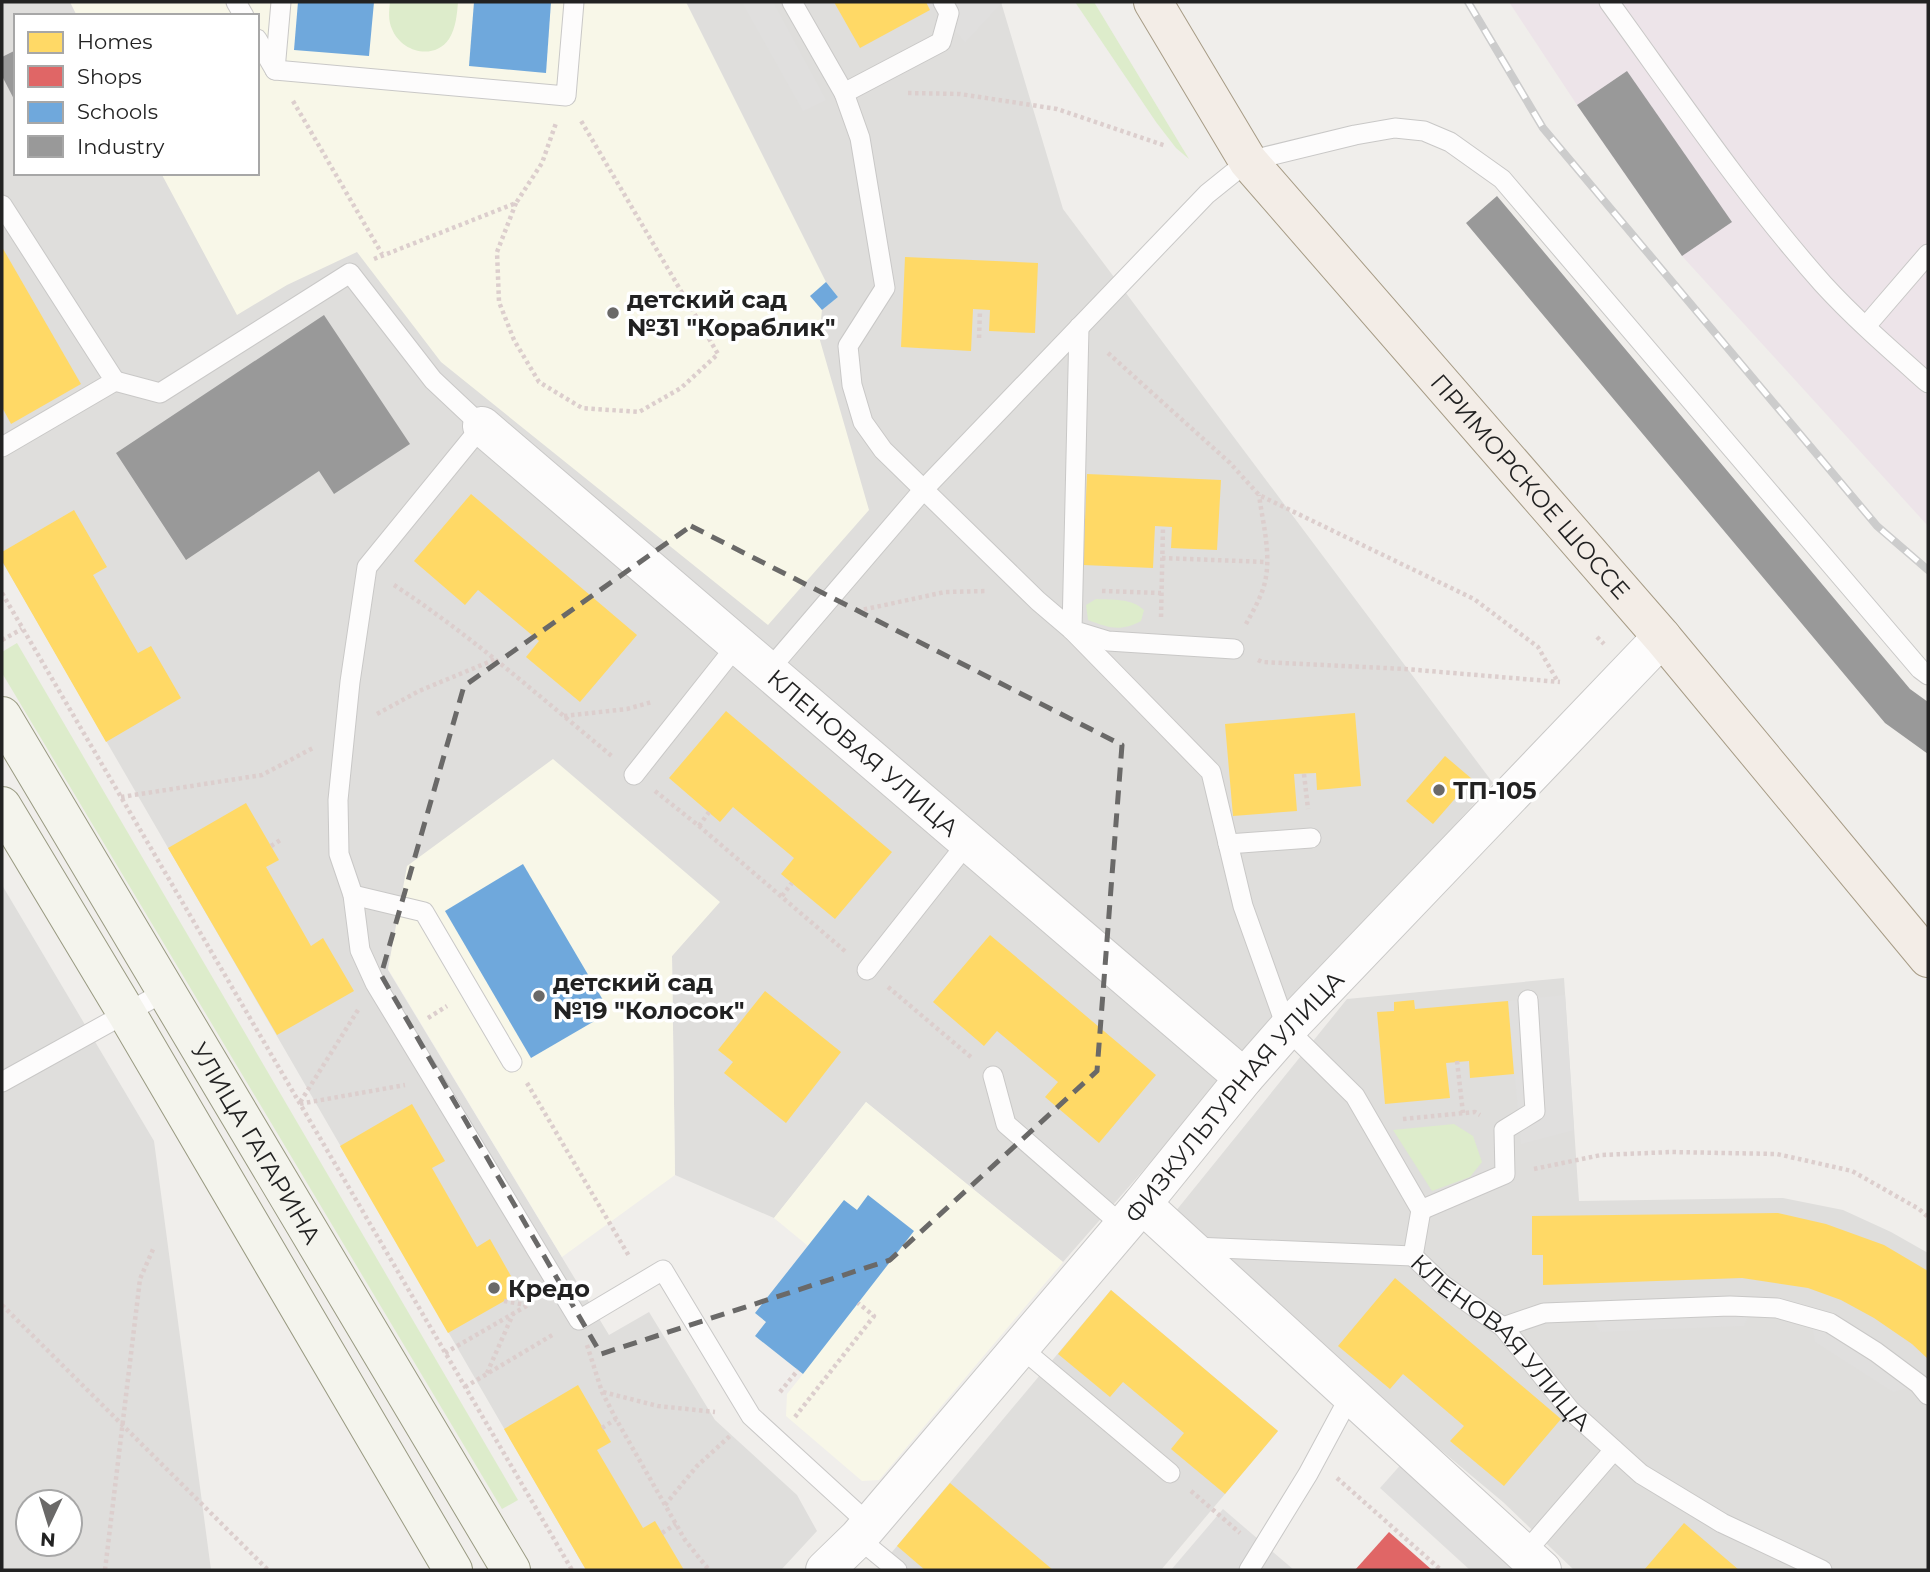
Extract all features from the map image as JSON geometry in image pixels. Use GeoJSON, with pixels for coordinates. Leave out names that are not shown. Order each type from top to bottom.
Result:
{"type":"FeatureCollection","features":[{"type":"Feature","properties":{"kind":"main road","name":"ПРИМОРСКОЕ ШОССЕ"},"geometry":{"type":"LineString","coordinates":[[1153,2],[1248,161],[1662,637],[1928,958]]}},
{"type":"Feature","properties":{"kind":"main road","name":"УЛИЦА ГАГАРИНА"},"geometry":{"type":"LineString","coordinates":[[2,716],[511,1570]]}},
{"type":"Feature","properties":{"kind":"main road","name":"УЛИЦА ГАГАРИНА"},"geometry":{"type":"LineString","coordinates":[[2,806],[453,1570]]}},
{"type":"Feature","properties":{"kind":"street","name":"КЛЕНОВАЯ УЛИЦА"},"geometry":{"type":"LineString","coordinates":[[482,426],[1244,1078]]}},
{"type":"Feature","properties":{"kind":"street","name":"ФИЗКУЛЬТУРНАЯ УЛИЦА"},"geometry":{"type":"LineString","coordinates":[[825,1570],[864,1531],[1287,1029],[1662,637]]}},
{"type":"Feature","properties":{"kind":"street"},"geometry":{"type":"LineString","coordinates":[[1133,1215],[1187,1247],[1533,1562]]}},
{"type":"Feature","properties":{"kind":"lane"},"geometry":{"type":"LineString","coordinates":[[275,70],[281,2]]}},
{"type":"Feature","properties":{"kind":"lane"},"geometry":{"type":"LineString","coordinates":[[275,70],[566,96],[574,2]]}},
{"type":"Feature","properties":{"kind":"lane"},"geometry":{"type":"LineString","coordinates":[[792,2],[844,93],[860,138],[885,288],[848,346],[852,385],[863,422],[883,450],[1038,601],[1072,630],[1211,772],[1244,906],[1287,1029]]}},
{"type":"Feature","properties":{"kind":"lane"},"geometry":{"type":"LineString","coordinates":[[844,93],[941,42],[949,13],[943,2]]}},
{"type":"Feature","properties":{"kind":"lane"},"geometry":{"type":"LineString","coordinates":[[1609,2],[1762,213],[1825,286],[1928,383]]}},
{"type":"Feature","properties":{"kind":"lane"},"geometry":{"type":"LineString","coordinates":[[259,42],[275,70]]}},
{"type":"Feature","properties":{"kind":"lane"},"geometry":{"type":"LineString","coordinates":[[768,671],[924,489],[1207,194],[1248,161],[1395,128],[1424,131],[1450,142],[1502,179],[1920,669],[1928,675]]}},
{"type":"Feature","properties":{"kind":"lane"},"geometry":{"type":"LineString","coordinates":[[2,205],[114,382]]}},
{"type":"Feature","properties":{"kind":"lane"},"geometry":{"type":"LineString","coordinates":[[1866,326],[1928,254]]}},
{"type":"Feature","properties":{"kind":"lane"},"geometry":{"type":"LineString","coordinates":[[2,447],[114,382],[160,393],[350,273],[433,380],[482,426],[367,567],[350,682],[338,800],[339,854],[353,895],[359,950],[375,983],[579,1320],[663,1270],[751,1416],[864,1531],[897,1570]]}},
{"type":"Feature","properties":{"kind":"lane"},"geometry":{"type":"LineString","coordinates":[[1072,630],[1079,327]]}},
{"type":"Feature","properties":{"kind":"lane"},"geometry":{"type":"LineString","coordinates":[[1072,630],[1108,641],[1234,649]]}},
{"type":"Feature","properties":{"kind":"lane"},"geometry":{"type":"LineString","coordinates":[[634,775],[737,645]]}},
{"type":"Feature","properties":{"kind":"lane"},"geometry":{"type":"LineString","coordinates":[[1228,844],[1311,838]]}},
{"type":"Feature","properties":{"kind":"lane"},"geometry":{"type":"LineString","coordinates":[[867,970],[968,842]]}},
{"type":"Feature","properties":{"kind":"lane"},"geometry":{"type":"LineString","coordinates":[[353,895],[424,912],[512,1062]]}},
{"type":"Feature","properties":{"kind":"lane"},"geometry":{"type":"LineString","coordinates":[[2,1082],[166,991]]}},
{"type":"Feature","properties":{"kind":"lane"},"geometry":{"type":"LineString","coordinates":[[1422,1210],[1505,1174],[1504,1129],[1535,1111],[1528,1000]]}},
{"type":"Feature","properties":{"kind":"lane","name":"КЛЕНОВАЯ УЛИЦА"},"geometry":{"type":"LineString","coordinates":[[1287,1029],[1355,1096],[1422,1210],[1413,1256],[1443,1285],[1503,1327],[1570,1410],[1641,1474],[1721,1523],[1822,1570]]}},
{"type":"Feature","properties":{"kind":"lane"},"geometry":{"type":"LineString","coordinates":[[993,1076],[1006,1124],[1133,1215]]}},
{"type":"Feature","properties":{"kind":"lane"},"geometry":{"type":"LineString","coordinates":[[1187,1247],[1413,1256]]}},
{"type":"Feature","properties":{"kind":"lane"},"geometry":{"type":"LineString","coordinates":[[1503,1327],[1544,1313],[1730,1306],[1777,1308],[1830,1324],[1876,1352],[1919,1384],[1928,1395]]}},
{"type":"Feature","properties":{"kind":"lane"},"geometry":{"type":"LineString","coordinates":[[1020,1347],[1170,1473]]}},
{"type":"Feature","properties":{"kind":"lane"},"geometry":{"type":"LineString","coordinates":[[1249,1570],[1308,1474],[1350,1396]]}},
{"type":"Feature","properties":{"kind":"lane"},"geometry":{"type":"LineString","coordinates":[[1533,1562],[1614,1450]]}},
{"type":"Feature","properties":{"kind":"path"},"geometry":{"type":"LineString","coordinates":[[275,70],[382,254]]}},
{"type":"Feature","properties":{"kind":"path"},"geometry":{"type":"LineString","coordinates":[[844,93],[960,94],[1057,109],[1166,146]]}},
{"type":"Feature","properties":{"kind":"path"},"geometry":{"type":"LineString","coordinates":[[566,96],[718,354],[681,388],[639,412],[582,408],[539,382],[514,340],[499,302],[497,252],[516,203],[542,163],[566,96]]}},
{"type":"Feature","properties":{"kind":"path"},"geometry":{"type":"LineString","coordinates":[[350,273],[382,254],[516,203]]}},
{"type":"Feature","properties":{"kind":"path"},"geometry":{"type":"LineString","coordinates":[[979,338],[980,310]]}},
{"type":"Feature","properties":{"kind":"path"},"geometry":{"type":"LineString","coordinates":[[1079,327],[1230,463],[1259,495],[1474,599],[1538,647],[1558,682]]}},
{"type":"Feature","properties":{"kind":"path"},"geometry":{"type":"LineString","coordinates":[[1259,495],[1267,550],[1264,587],[1234,649],[1262,662],[1405,669],[1613,688]]}},
{"type":"Feature","properties":{"kind":"path"},"geometry":{"type":"LineString","coordinates":[[1160,644],[1163,527]]}},
{"type":"Feature","properties":{"kind":"path"},"geometry":{"type":"LineString","coordinates":[[1162,558],[1266,562]]}},
{"type":"Feature","properties":{"kind":"path"},"geometry":{"type":"LineString","coordinates":[[367,567],[419,601],[496,659],[634,775],[712,836]]}},
{"type":"Feature","properties":{"kind":"path"},"geometry":{"type":"LineString","coordinates":[[1073,590],[1161,593]]}},
{"type":"Feature","properties":{"kind":"path"},"geometry":{"type":"LineString","coordinates":[[809,624],[945,592],[1002,591],[1038,601]]}},
{"type":"Feature","properties":{"kind":"path"},"geometry":{"type":"LineString","coordinates":[[2,593],[572,1570]]}},
{"type":"Feature","properties":{"kind":"path"},"geometry":{"type":"LineString","coordinates":[[2,640],[22,629]]}},
{"type":"Feature","properties":{"kind":"path"},"geometry":{"type":"LineString","coordinates":[[120,797],[262,775],[419,691],[496,659]]}},
{"type":"Feature","properties":{"kind":"path"},"geometry":{"type":"LineString","coordinates":[[563,716],[627,709],[701,690]]}},
{"type":"Feature","properties":{"kind":"path"},"geometry":{"type":"LineString","coordinates":[[1304,774],[1307,800]]}},
{"type":"Feature","properties":{"kind":"path"},"geometry":{"type":"LineString","coordinates":[[699,826],[709,813]]}},
{"type":"Feature","properties":{"kind":"path"},"geometry":{"type":"LineString","coordinates":[[271,846],[282,839]]}},
{"type":"Feature","properties":{"kind":"path"},"geometry":{"type":"LineString","coordinates":[[782,896],[792,883]]}},
{"type":"Feature","properties":{"kind":"path"},"geometry":{"type":"LineString","coordinates":[[299,1104],[375,983]]}},
{"type":"Feature","properties":{"kind":"path"},"geometry":{"type":"LineString","coordinates":[[1457,1061],[1463,1113]]}},
{"type":"Feature","properties":{"kind":"path"},"geometry":{"type":"LineString","coordinates":[[512,1062],[644,1281]]}},
{"type":"Feature","properties":{"kind":"path"},"geometry":{"type":"LineString","coordinates":[[299,1104],[433,1080]]}},
{"type":"Feature","properties":{"kind":"path"},"geometry":{"type":"LineString","coordinates":[[1371,1123],[1475,1112],[1504,1129]]}},
{"type":"Feature","properties":{"kind":"path"},"geometry":{"type":"LineString","coordinates":[[1505,1174],[1601,1155],[1671,1152],[1777,1154],[1852,1171],[1919,1209],[1928,1217]]}},
{"type":"Feature","properties":{"kind":"path"},"geometry":{"type":"LineString","coordinates":[[105,1570],[140,1279],[154,1247]]}},
{"type":"Feature","properties":{"kind":"path"},"geometry":{"type":"LineString","coordinates":[[445,1353],[559,1287]]}},
{"type":"Feature","properties":{"kind":"path"},"geometry":{"type":"LineString","coordinates":[[504,1301],[527,1306]]}},
{"type":"Feature","properties":{"kind":"path"},"geometry":{"type":"LineString","coordinates":[[777,1440],[874,1317],[858,1303]]}},
{"type":"Feature","properties":{"kind":"path"},"geometry":{"type":"LineString","coordinates":[[2,1306],[268,1570]]}},
{"type":"Feature","properties":{"kind":"path"},"geometry":{"type":"LineString","coordinates":[[487,1373],[513,1314]]}},
{"type":"Feature","properties":{"kind":"path"},"geometry":{"type":"LineString","coordinates":[[465,1387],[579,1320],[602,1392],[685,1540],[709,1570]]}},
{"type":"Feature","properties":{"kind":"path"},"geometry":{"type":"LineString","coordinates":[[780,1392],[798,1370]]}},
{"type":"Feature","properties":{"kind":"path"},"geometry":{"type":"LineString","coordinates":[[602,1392],[658,1406],[751,1416]]}},
{"type":"Feature","properties":{"kind":"path"},"geometry":{"type":"LineString","coordinates":[[665,1505],[697,1466],[751,1416]]}},
{"type":"Feature","properties":{"kind":"path"},"geometry":{"type":"LineString","coordinates":[[603,1428],[617,1419]]}},
{"type":"Feature","properties":{"kind":"path"},"geometry":{"type":"LineString","coordinates":[[1315,1459],[1441,1570]]}},
{"type":"Feature","properties":{"kind":"path"},"geometry":{"type":"LineString","coordinates":[[1170,1473],[1262,1551]]}},
{"type":"Feature","properties":{"kind":"path"},"geometry":{"type":"LineString","coordinates":[[662,1533],[676,1524]]}},
{"type":"Feature","properties":{"kind":"highlighted area"},"geometry":{"type":"Polygon","coordinates":[[[691,526],[1122,745],[1097,1071],[890,1260],[601,1354],[381,975],[464,686],[691,526]]]}},
{"type":"Feature","properties":{"kind":"shaded area"},"geometry":{"type":"Polygon","coordinates":[[[2,2],[1001,2],[1063,209],[1493,783],[1218,1085],[1063,1262],[866,1102],[774,1218],[675,1175],[672,956],[719,902],[401,905],[388,970],[609,1335],[649,1312],[715,1420],[797,1495],[817,1531],[781,1570],[586,1570],[2,561],[2,2]]]}},
{"type":"Feature","properties":{"kind":"shaded area","name":"детский сад №31 \"Кораблик\""},"geometry":{"type":"Polygon","coordinates":[[[70,2],[686,2],[826,282],[838,297],[822,310],[819,337],[869,510],[768,625],[441,362],[357,252],[287,285],[237,315],[162,175],[259,175],[259,14],[76,14],[70,2]]]}},
{"type":"Feature","properties":{"kind":"shaded area"},"geometry":{"type":"Polygon","coordinates":[[[773,2],[826,100],[803,111],[743,4],[773,2]]]}},
{"type":"Feature","properties":{"kind":"shaded area"},"geometry":{"type":"Polygon","coordinates":[[[935,2],[1001,2],[1002,3],[965,43],[935,2]]]}},
{"type":"Feature","properties":{"kind":"shaded area"},"geometry":{"type":"Polygon","coordinates":[[[1509,2],[1928,2],[1928,526],[1682,256],[1509,2]]]}},
{"type":"Feature","properties":{"kind":"shaded area","name":"детский сад №19 \"Колосок\""},"geometry":{"type":"Polygon","coordinates":[[[553,759],[720,902],[672,956],[675,1175],[562,1257],[388,969],[407,866],[553,759]]]}},
{"type":"Feature","properties":{"kind":"shaded area"},"geometry":{"type":"Polygon","coordinates":[[[2,885],[154,1141],[211,1570],[2,1570],[2,885]]]}},
{"type":"Feature","properties":{"kind":"shaded area"},"geometry":{"type":"Polygon","coordinates":[[[1564,978],[1579,1201],[1783,1198],[1843,1210],[1928,1253],[1928,1570],[1574,1570],[1503,1502],[1327,1355],[1175,1212],[1347,999],[1564,978]]]}},
{"type":"Feature","properties":{"kind":"shaded area"},"geometry":{"type":"Polygon","coordinates":[[[1565,995],[1574,1130],[1521,1144],[1508,1001],[1565,995]]]}},
{"type":"Feature","properties":{"kind":"shaded area"},"geometry":{"type":"Polygon","coordinates":[[[866,1102],[1063,1262],[879,1480],[862,1481],[786,1416],[787,1394],[803,1374],[755,1336],[766,1322],[755,1313],[808,1246],[774,1218],[866,1102]]]}},
{"type":"Feature","properties":{"kind":"shaded area"},"geometry":{"type":"Polygon","coordinates":[[[1111,1290],[1278,1431],[1161,1570],[877,1570],[1111,1290]]]}},
{"type":"Feature","properties":{"kind":"shaded area"},"geometry":{"type":"Polygon","coordinates":[[[1753,1307],[1744,1326],[1600,1332],[1588,1312],[1753,1307]]]}},
{"type":"Feature","properties":{"kind":"shaded area"},"geometry":{"type":"Polygon","coordinates":[[[1811,1318],[1919,1384],[1893,1392],[1815,1342],[1811,1318]]]}},
{"type":"Feature","properties":{"kind":"shaded area"},"geometry":{"type":"Polygon","coordinates":[[[1412,1452],[1542,1570],[1470,1570],[1380,1488],[1412,1452]]]}},
{"type":"Feature","properties":{"kind":"shaded area"},"geometry":{"type":"Polygon","coordinates":[[[1223,1509],[1294,1570],[1171,1570],[1223,1509]]]}},
{"type":"Feature","properties":{"kind":"green space"},"geometry":{"type":"Polygon","coordinates":[[[390,2],[458,2],[455,26],[449,39],[443,46],[427,52],[410,48],[396,37],[392,29],[389,19],[390,2]]]}},
{"type":"Feature","properties":{"kind":"green space"},"geometry":{"type":"Polygon","coordinates":[[[1075,2],[1094,2],[1189,159],[1176,148],[1156,122],[1075,2]]]}},
{"type":"Feature","properties":{"kind":"green space"},"geometry":{"type":"Polygon","coordinates":[[[1096,599],[1133,603],[1144,610],[1141,621],[1127,627],[1115,628],[1088,620],[1086,605],[1096,599]]]}},
{"type":"Feature","properties":{"kind":"green space"},"geometry":{"type":"Polygon","coordinates":[[[17,643],[518,1500],[502,1509],[2,673],[2,652],[17,643]]]}},
{"type":"Feature","properties":{"kind":"green space"},"geometry":{"type":"Polygon","coordinates":[[[1454,1124],[1473,1136],[1482,1162],[1470,1177],[1432,1191],[1393,1130],[1454,1124]]]}},
{"type":"Feature","properties":{"kind":"building: Homes"},"geometry":{"type":"Polygon","coordinates":[[[834,2],[926,2],[930,10],[860,48],[834,2]]]}},
{"type":"Feature","properties":{"kind":"building: Homes"},"geometry":{"type":"Polygon","coordinates":[[[2,247],[81,384],[11,424],[2,407],[2,247]]]}},
{"type":"Feature","properties":{"kind":"building: Homes"},"geometry":{"type":"Polygon","coordinates":[[[905,257],[1038,263],[1035,333],[989,331],[990,310],[973,309],[971,351],[901,347],[905,257]]]}},
{"type":"Feature","properties":{"kind":"building: Homes"},"geometry":{"type":"Polygon","coordinates":[[[1087,474],[1221,480],[1217,550],[1171,548],[1172,527],[1155,526],[1153,568],[1083,565],[1087,474]]]}},
{"type":"Feature","properties":{"kind":"building: Homes"},"geometry":{"type":"Polygon","coordinates":[[[471,494],[637,635],[580,702],[526,657],[539,641],[478,590],[465,605],[414,561],[471,494]]]}},
{"type":"Feature","properties":{"kind":"building: Homes"},"geometry":{"type":"Polygon","coordinates":[[[74,510],[107,567],[93,575],[138,653],[151,646],[181,698],[106,742],[2,561],[2,552],[74,510]]]}},
{"type":"Feature","properties":{"kind":"building: Homes"},"geometry":{"type":"Polygon","coordinates":[[[726,711],[892,852],[835,919],[781,874],[794,858],[733,807],[720,822],[669,778],[726,711]]]}},
{"type":"Feature","properties":{"kind":"building: Homes"},"geometry":{"type":"Polygon","coordinates":[[[1355,713],[1361,786],[1317,790],[1316,773],[1294,774],[1297,811],[1233,816],[1225,724],[1355,713]]]}},
{"type":"Feature","properties":{"kind":"building: Homes","name":"ТП-105"},"geometry":{"type":"Polygon","coordinates":[[[1445,756],[1472,779],[1433,824],[1406,801],[1445,756]]]}},
{"type":"Feature","properties":{"kind":"building: Homes"},"geometry":{"type":"Polygon","coordinates":[[[246,803],[279,860],[266,867],[311,946],[323,938],[354,991],[277,1035],[168,848],[246,803]]]}},
{"type":"Feature","properties":{"kind":"building: Homes"},"geometry":{"type":"Polygon","coordinates":[[[990,935],[1156,1075],[1099,1143],[1045,1097],[1058,1082],[997,1031],[984,1046],[933,1002],[990,935]]]}},
{"type":"Feature","properties":{"kind":"building: Homes"},"geometry":{"type":"Polygon","coordinates":[[[765,991],[841,1052],[786,1123],[724,1073],[733,1062],[718,1050],[765,991]]]}},
{"type":"Feature","properties":{"kind":"building: Homes"},"geometry":{"type":"Polygon","coordinates":[[[1414,1000],[1415,1009],[1508,1001],[1514,1074],[1470,1078],[1469,1061],[1446,1063],[1450,1098],[1385,1104],[1377,1012],[1394,1011],[1394,1002],[1414,1000]]]}},
{"type":"Feature","properties":{"kind":"building: Homes"},"geometry":{"type":"Polygon","coordinates":[[[412,1104],[445,1161],[432,1168],[477,1247],[490,1239],[520,1292],[448,1333],[340,1146],[412,1104]]]}},
{"type":"Feature","properties":{"kind":"building: Homes"},"geometry":{"type":"Polygon","coordinates":[[[1778,1213],[1826,1224],[1884,1245],[1928,1271],[1928,1359],[1912,1344],[1874,1318],[1841,1300],[1808,1288],[1742,1278],[1543,1285],[1543,1255],[1532,1255],[1532,1216],[1778,1213]]]}},
{"type":"Feature","properties":{"kind":"building: Homes"},"geometry":{"type":"Polygon","coordinates":[[[1395,1278],[1561,1419],[1504,1486],[1450,1441],[1464,1426],[1403,1374],[1390,1389],[1338,1346],[1395,1278]]]}},
{"type":"Feature","properties":{"kind":"building: Homes"},"geometry":{"type":"Polygon","coordinates":[[[1111,1290],[1278,1431],[1225,1494],[1171,1449],[1184,1433],[1123,1382],[1110,1397],[1058,1354],[1111,1290]]]}},
{"type":"Feature","properties":{"kind":"building: Homes"},"geometry":{"type":"Polygon","coordinates":[[[578,1385],[611,1442],[597,1450],[643,1528],[655,1521],[684,1570],[586,1570],[504,1429],[578,1385]]]}},
{"type":"Feature","properties":{"kind":"building: Homes"},"geometry":{"type":"Polygon","coordinates":[[[950,1483],[1053,1570],[925,1570],[897,1546],[950,1483]]]}},
{"type":"Feature","properties":{"kind":"building: Homes"},"geometry":{"type":"Polygon","coordinates":[[[1684,1523],[1739,1570],[1644,1570],[1684,1523]]]}},
{"type":"Feature","properties":{"kind":"building: Shops"},"geometry":{"type":"Polygon","coordinates":[[[1389,1532],[1423,1562],[1432,1570],[1355,1570],[1389,1532]]]}},
{"type":"Feature","properties":{"kind":"building: Schools"},"geometry":{"type":"Polygon","coordinates":[[[298,2],[374,2],[369,56],[294,50],[298,2]]]}},
{"type":"Feature","properties":{"kind":"building: Schools"},"geometry":{"type":"Polygon","coordinates":[[[474,2],[551,2],[546,73],[469,66],[474,2]]]}},
{"type":"Feature","properties":{"kind":"building: Schools"},"geometry":{"type":"Polygon","coordinates":[[[826,282],[838,297],[822,310],[810,296],[826,282]]]}},
{"type":"Feature","properties":{"kind":"building: Schools"},"geometry":{"type":"Polygon","coordinates":[[[523,864],[610,1012],[531,1058],[445,911],[523,864]]]}},
{"type":"Feature","properties":{"kind":"building: Schools"},"geometry":{"type":"Polygon","coordinates":[[[868,1195],[914,1231],[803,1374],[755,1336],[766,1322],[755,1313],[844,1200],[857,1210],[868,1195]]]}},
{"type":"Feature","properties":{"kind":"building: Industry"},"geometry":{"type":"Polygon","coordinates":[[[14,51],[14,99],[2,76],[2,57],[14,51]]]}},
{"type":"Feature","properties":{"kind":"building: Industry"},"geometry":{"type":"Polygon","coordinates":[[[1627,71],[1732,222],[1682,256],[1577,105],[1627,71]]]}},
{"type":"Feature","properties":{"kind":"building: Industry"},"geometry":{"type":"Polygon","coordinates":[[[1497,196],[1910,689],[1928,702],[1928,754],[1885,723],[1466,223],[1497,196]]]}},
{"type":"Feature","properties":{"kind":"building: Industry"},"geometry":{"type":"Polygon","coordinates":[[[324,315],[410,444],[334,494],[319,471],[186,560],[116,453],[324,315]]]}},
{"type":"Feature","properties":{"kind":"railway"},"geometry":{"type":"LineString","coordinates":[[1468,2],[1543,128],[1877,526],[1928,570]]}},
{"type":"Feature","properties":{"kind":"place","name":"детский сад №31 \"Кораблик\""},"geometry":{"type":"Point","coordinates":[613,313]}},
{"type":"Feature","properties":{"kind":"place","name":"ТП-105"},"geometry":{"type":"Point","coordinates":[1439,790]}},
{"type":"Feature","properties":{"kind":"place","name":"детский сад №19 \"Колосок\""},"geometry":{"type":"Point","coordinates":[539,996]}},
{"type":"Feature","properties":{"kind":"place","name":"Кредо"},"geometry":{"type":"Point","coordinates":[494,1288]}}]}
